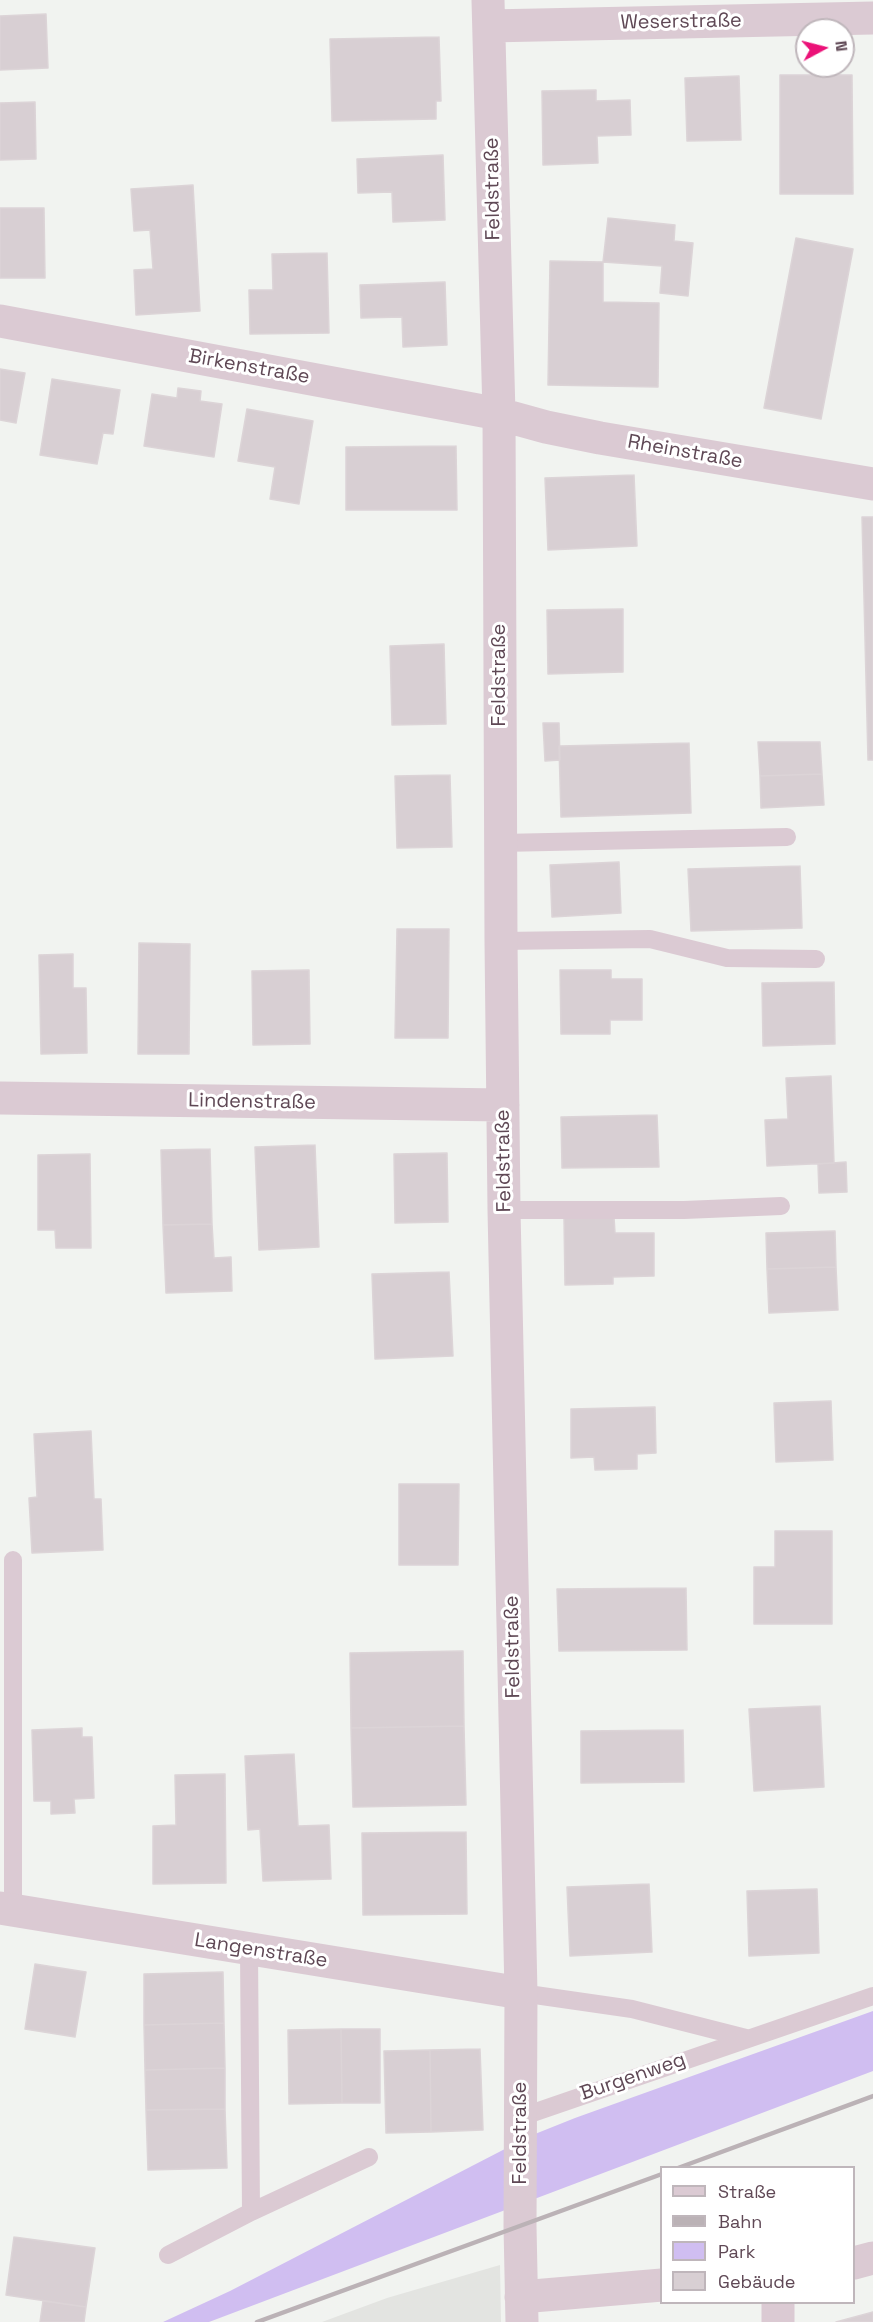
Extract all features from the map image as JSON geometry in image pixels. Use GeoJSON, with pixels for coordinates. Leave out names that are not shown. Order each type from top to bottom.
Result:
{"type":"FeatureCollection","features":[{"type":"Feature","properties":{"kind":"street","name":"Weserstraße"},"geometry":{"type":"LineString","coordinates":[[489,13],[873,18]]}},
{"type":"Feature","properties":{"kind":"street","name":"Feldstraße"},"geometry":{"type":"LineString","coordinates":[[489,13],[499,414],[504,1210],[521,1993],[521,2309]]}},
{"type":"Feature","properties":{"kind":"street","name":"Birkenstraße"},"geometry":{"type":"LineString","coordinates":[[0,321],[499,414]]}},
{"type":"Feature","properties":{"kind":"street","name":"Rheinstraße"},"geometry":{"type":"LineString","coordinates":[[499,414],[546,428],[873,484]]}},
{"type":"Feature","properties":{"kind":"street","name":"Lindenstraße"},"geometry":{"type":"LineString","coordinates":[[0,1098],[503,1106]]}},
{"type":"Feature","properties":{"kind":"street","name":"Langenstraße"},"geometry":{"type":"LineString","coordinates":[[6,1910],[521,1993]]}},
{"type":"Feature","properties":{"kind":"street"},"geometry":{"type":"LineString","coordinates":[[855,2263],[873,2258]]}},
{"type":"Feature","properties":{"kind":"street"},"geometry":{"type":"LineString","coordinates":[[521,2309],[660,2285]]}},
{"type":"Feature","properties":{"kind":"street"},"geometry":{"type":"LineString","coordinates":[[778,2304],[778,2322]]}},
{"type":"Feature","properties":{"kind":"lane"},"geometry":{"type":"LineString","coordinates":[[501,843],[787,837]]}},
{"type":"Feature","properties":{"kind":"lane"},"geometry":{"type":"LineString","coordinates":[[501,941],[650,939],[727,958],[816,959]]}},
{"type":"Feature","properties":{"kind":"lane"},"geometry":{"type":"LineString","coordinates":[[504,1210],[684,1210],[781,1206]]}},
{"type":"Feature","properties":{"kind":"lane"},"geometry":{"type":"LineString","coordinates":[[6,1910],[13,1560]]}},
{"type":"Feature","properties":{"kind":"lane"},"geometry":{"type":"LineString","coordinates":[[249,1950],[251,2212]]}},
{"type":"Feature","properties":{"kind":"lane","name":"Burgenweg"},"geometry":{"type":"LineString","coordinates":[[521,1993],[632,2009],[746,2038]]}},
{"type":"Feature","properties":{"kind":"lane","name":"Burgenweg"},"geometry":{"type":"LineString","coordinates":[[521,2116],[873,1996]]}},
{"type":"Feature","properties":{"kind":"lane"},"geometry":{"type":"LineString","coordinates":[[168,2255],[251,2212],[369,2157]]}},
{"type":"Feature","properties":{"kind":"shaded area"},"geometry":{"type":"Polygon","coordinates":[[[500,2265],[501,2322],[322,2322],[387,2298],[500,2265]]]}},
{"type":"Feature","properties":{"kind":"green space"},"geometry":{"type":"Polygon","coordinates":[[[873,2011],[873,2071],[209,2322],[163,2322],[230,2291],[530,2136],[873,2011]]]}},
{"type":"Feature","properties":{"kind":"building"},"geometry":{"type":"Polygon","coordinates":[[[46,14],[48,68],[0,70],[0,16],[46,14]]]}},
{"type":"Feature","properties":{"kind":"building"},"geometry":{"type":"Polygon","coordinates":[[[439,37],[441,101],[436,101],[436,119],[332,121],[330,39],[439,37]]]}},
{"type":"Feature","properties":{"kind":"building"},"geometry":{"type":"Polygon","coordinates":[[[780,75],[795,75],[795,78],[852,78],[853,194],[780,194],[780,75]]]}},
{"type":"Feature","properties":{"kind":"building"},"geometry":{"type":"Polygon","coordinates":[[[739,76],[741,140],[687,141],[685,78],[739,76]]]}},
{"type":"Feature","properties":{"kind":"building"},"geometry":{"type":"Polygon","coordinates":[[[596,90],[596,101],[630,100],[631,135],[597,136],[598,163],[543,165],[542,91],[596,90]]]}},
{"type":"Feature","properties":{"kind":"building"},"geometry":{"type":"Polygon","coordinates":[[[35,102],[36,159],[0,160],[0,103],[35,102]]]}},
{"type":"Feature","properties":{"kind":"building"},"geometry":{"type":"Polygon","coordinates":[[[443,155],[445,220],[393,222],[392,192],[358,193],[357,159],[443,155]]]}},
{"type":"Feature","properties":{"kind":"building"},"geometry":{"type":"Polygon","coordinates":[[[193,185],[200,311],[136,315],[134,270],[153,269],[150,230],[134,231],[131,189],[193,185]]]}},
{"type":"Feature","properties":{"kind":"building"},"geometry":{"type":"Polygon","coordinates":[[[0,208],[44,208],[45,278],[0,278],[0,208]]]}},
{"type":"Feature","properties":{"kind":"building"},"geometry":{"type":"Polygon","coordinates":[[[608,218],[675,225],[674,241],[693,243],[688,296],[660,293],[662,266],[603,262],[608,218]]]}},
{"type":"Feature","properties":{"kind":"building"},"geometry":{"type":"Polygon","coordinates":[[[796,238],[853,249],[821,419],[764,408],[796,238]]]}},
{"type":"Feature","properties":{"kind":"building"},"geometry":{"type":"Polygon","coordinates":[[[327,253],[329,333],[250,334],[249,290],[273,290],[272,254],[327,253]]]}},
{"type":"Feature","properties":{"kind":"building"},"geometry":{"type":"Polygon","coordinates":[[[550,261],[603,262],[603,302],[659,303],[658,387],[548,385],[550,261]]]}},
{"type":"Feature","properties":{"kind":"building"},"geometry":{"type":"Polygon","coordinates":[[[445,282],[447,345],[403,347],[402,317],[361,318],[360,285],[445,282]]]}},
{"type":"Feature","properties":{"kind":"building"},"geometry":{"type":"Polygon","coordinates":[[[0,369],[25,373],[16,423],[0,420],[0,369]]]}},
{"type":"Feature","properties":{"kind":"building"},"geometry":{"type":"Polygon","coordinates":[[[52,379],[120,390],[113,434],[103,433],[97,464],[40,455],[52,379]]]}},
{"type":"Feature","properties":{"kind":"building"},"geometry":{"type":"Polygon","coordinates":[[[178,388],[201,391],[200,401],[222,404],[214,457],[144,446],[152,394],[177,398],[178,388]]]}},
{"type":"Feature","properties":{"kind":"building"},"geometry":{"type":"Polygon","coordinates":[[[247,409],[313,421],[299,504],[270,499],[275,467],[238,461],[247,409]]]}},
{"type":"Feature","properties":{"kind":"building"},"geometry":{"type":"Polygon","coordinates":[[[456,446],[457,510],[346,510],[346,447],[456,446]]]}},
{"type":"Feature","properties":{"kind":"building"},"geometry":{"type":"Polygon","coordinates":[[[634,475],[637,546],[548,550],[545,478],[634,475]]]}},
{"type":"Feature","properties":{"kind":"building"},"geometry":{"type":"Polygon","coordinates":[[[862,517],[873,517],[873,760],[868,760],[862,517]]]}},
{"type":"Feature","properties":{"kind":"building"},"geometry":{"type":"Polygon","coordinates":[[[623,609],[623,672],[548,674],[547,610],[623,609]]]}},
{"type":"Feature","properties":{"kind":"building"},"geometry":{"type":"Polygon","coordinates":[[[444,644],[446,724],[392,725],[390,646],[444,644]]]}},
{"type":"Feature","properties":{"kind":"building"},"geometry":{"type":"Polygon","coordinates":[[[543,723],[559,723],[560,760],[545,761],[543,723]]]}},
{"type":"Feature","properties":{"kind":"building"},"geometry":{"type":"Polygon","coordinates":[[[758,742],[820,742],[822,774],[760,776],[758,742]]]}},
{"type":"Feature","properties":{"kind":"building"},"geometry":{"type":"Polygon","coordinates":[[[689,743],[691,813],[561,817],[559,746],[689,743]]]}},
{"type":"Feature","properties":{"kind":"building"},"geometry":{"type":"Polygon","coordinates":[[[822,774],[824,805],[761,808],[760,776],[822,774]]]}},
{"type":"Feature","properties":{"kind":"building"},"geometry":{"type":"Polygon","coordinates":[[[450,775],[452,847],[397,848],[395,776],[450,775]]]}},
{"type":"Feature","properties":{"kind":"building"},"geometry":{"type":"Polygon","coordinates":[[[619,862],[621,913],[552,917],[550,865],[619,862]]]}},
{"type":"Feature","properties":{"kind":"building"},"geometry":{"type":"Polygon","coordinates":[[[800,866],[802,928],[691,931],[688,869],[800,866]]]}},
{"type":"Feature","properties":{"kind":"building"},"geometry":{"type":"Polygon","coordinates":[[[397,929],[449,929],[448,1038],[395,1038],[397,929]]]}},
{"type":"Feature","properties":{"kind":"building"},"geometry":{"type":"Polygon","coordinates":[[[139,943],[190,944],[189,1054],[138,1054],[139,943]]]}},
{"type":"Feature","properties":{"kind":"building"},"geometry":{"type":"Polygon","coordinates":[[[73,954],[73,988],[86,988],[87,1053],[41,1054],[39,955],[73,954]]]}},
{"type":"Feature","properties":{"kind":"building"},"geometry":{"type":"Polygon","coordinates":[[[309,970],[310,1044],[253,1045],[252,971],[309,970]]]}},
{"type":"Feature","properties":{"kind":"building"},"geometry":{"type":"Polygon","coordinates":[[[560,970],[611,970],[611,979],[642,979],[642,1020],[610,1020],[610,1034],[561,1034],[560,970]]]}},
{"type":"Feature","properties":{"kind":"building"},"geometry":{"type":"Polygon","coordinates":[[[834,982],[835,1044],[763,1046],[762,983],[834,982]]]}},
{"type":"Feature","properties":{"kind":"building"},"geometry":{"type":"Polygon","coordinates":[[[831,1076],[834,1163],[767,1166],[765,1120],[788,1119],[786,1078],[831,1076]]]}},
{"type":"Feature","properties":{"kind":"building"},"geometry":{"type":"Polygon","coordinates":[[[657,1115],[659,1167],[562,1168],[561,1117],[657,1115]]]}},
{"type":"Feature","properties":{"kind":"building"},"geometry":{"type":"Polygon","coordinates":[[[315,1145],[319,1247],[259,1250],[255,1147],[315,1145]]]}},
{"type":"Feature","properties":{"kind":"building"},"geometry":{"type":"Polygon","coordinates":[[[210,1149],[212,1224],[163,1225],[161,1150],[210,1149]]]}},
{"type":"Feature","properties":{"kind":"building"},"geometry":{"type":"Polygon","coordinates":[[[447,1153],[448,1222],[395,1223],[394,1154],[447,1153]]]}},
{"type":"Feature","properties":{"kind":"building"},"geometry":{"type":"Polygon","coordinates":[[[90,1154],[91,1248],[56,1248],[55,1230],[38,1230],[38,1155],[90,1154]]]}},
{"type":"Feature","properties":{"kind":"building"},"geometry":{"type":"Polygon","coordinates":[[[846,1162],[847,1192],[819,1193],[818,1164],[846,1162]]]}},
{"type":"Feature","properties":{"kind":"building"},"geometry":{"type":"Polygon","coordinates":[[[614,1217],[615,1233],[654,1233],[654,1276],[613,1277],[613,1284],[565,1285],[564,1218],[614,1217]]]}},
{"type":"Feature","properties":{"kind":"building"},"geometry":{"type":"Polygon","coordinates":[[[212,1224],[214,1258],[231,1257],[232,1291],[166,1293],[163,1225],[212,1224]]]}},
{"type":"Feature","properties":{"kind":"building"},"geometry":{"type":"Polygon","coordinates":[[[835,1231],[836,1267],[767,1269],[766,1233],[835,1231]]]}},
{"type":"Feature","properties":{"kind":"building"},"geometry":{"type":"Polygon","coordinates":[[[836,1267],[838,1310],[769,1313],[767,1269],[836,1267]]]}},
{"type":"Feature","properties":{"kind":"building"},"geometry":{"type":"Polygon","coordinates":[[[449,1272],[453,1356],[375,1359],[372,1274],[449,1272]]]}},
{"type":"Feature","properties":{"kind":"building"},"geometry":{"type":"Polygon","coordinates":[[[831,1401],[833,1460],[776,1462],[774,1403],[831,1401]]]}},
{"type":"Feature","properties":{"kind":"building"},"geometry":{"type":"Polygon","coordinates":[[[655,1407],[656,1453],[637,1454],[637,1469],[595,1470],[594,1457],[571,1458],[571,1409],[655,1407]]]}},
{"type":"Feature","properties":{"kind":"building"},"geometry":{"type":"Polygon","coordinates":[[[91,1431],[94,1499],[101,1499],[103,1550],[32,1553],[29,1498],[37,1497],[34,1434],[91,1431]]]}},
{"type":"Feature","properties":{"kind":"building"},"geometry":{"type":"Polygon","coordinates":[[[399,1484],[459,1484],[458,1565],[399,1565],[399,1484]]]}},
{"type":"Feature","properties":{"kind":"building"},"geometry":{"type":"Polygon","coordinates":[[[775,1531],[832,1531],[832,1624],[754,1624],[754,1567],[775,1567],[775,1531]]]}},
{"type":"Feature","properties":{"kind":"building"},"geometry":{"type":"Polygon","coordinates":[[[686,1588],[687,1650],[559,1651],[557,1589],[686,1588]]]}},
{"type":"Feature","properties":{"kind":"building"},"geometry":{"type":"Polygon","coordinates":[[[463,1651],[464,1726],[351,1728],[350,1653],[463,1651]]]}},
{"type":"Feature","properties":{"kind":"building"},"geometry":{"type":"Polygon","coordinates":[[[820,1706],[824,1787],[754,1791],[749,1709],[820,1706]]]}},
{"type":"Feature","properties":{"kind":"building"},"geometry":{"type":"Polygon","coordinates":[[[464,1726],[466,1805],[353,1807],[351,1728],[464,1726]]]}},
{"type":"Feature","properties":{"kind":"building"},"geometry":{"type":"Polygon","coordinates":[[[82,1728],[82,1737],[92,1737],[94,1798],[74,1799],[75,1813],[51,1814],[51,1801],[34,1801],[32,1730],[82,1728]]]}},
{"type":"Feature","properties":{"kind":"building"},"geometry":{"type":"Polygon","coordinates":[[[683,1730],[684,1782],[581,1783],[581,1731],[683,1730]]]}},
{"type":"Feature","properties":{"kind":"building"},"geometry":{"type":"Polygon","coordinates":[[[294,1754],[298,1826],[329,1825],[331,1879],[263,1881],[260,1829],[248,1830],[245,1756],[294,1754]]]}},
{"type":"Feature","properties":{"kind":"building"},"geometry":{"type":"Polygon","coordinates":[[[225,1774],[226,1883],[153,1884],[153,1826],[176,1825],[175,1775],[225,1774]]]}},
{"type":"Feature","properties":{"kind":"building"},"geometry":{"type":"Polygon","coordinates":[[[466,1832],[467,1914],[363,1915],[362,1833],[466,1832]]]}},
{"type":"Feature","properties":{"kind":"building"},"geometry":{"type":"Polygon","coordinates":[[[649,1884],[652,1952],[570,1956],[567,1887],[649,1884]]]}},
{"type":"Feature","properties":{"kind":"building"},"geometry":{"type":"Polygon","coordinates":[[[817,1889],[819,1953],[749,1956],[747,1891],[817,1889]]]}},
{"type":"Feature","properties":{"kind":"building"},"geometry":{"type":"Polygon","coordinates":[[[35,1964],[86,1972],[75,2037],[25,2029],[35,1964]]]}},
{"type":"Feature","properties":{"kind":"building"},"geometry":{"type":"Polygon","coordinates":[[[223,1972],[224,2023],[144,2025],[144,1974],[223,1972]]]}},
{"type":"Feature","properties":{"kind":"building"},"geometry":{"type":"Polygon","coordinates":[[[224,2023],[225,2068],[145,2070],[144,2025],[224,2023]]]}},
{"type":"Feature","properties":{"kind":"building"},"geometry":{"type":"Polygon","coordinates":[[[341,2029],[342,2103],[289,2104],[288,2030],[341,2029]]]}},
{"type":"Feature","properties":{"kind":"building"},"geometry":{"type":"Polygon","coordinates":[[[341,2029],[380,2029],[380,2103],[342,2103],[341,2029]]]}},
{"type":"Feature","properties":{"kind":"building"},"geometry":{"type":"Polygon","coordinates":[[[480,2049],[483,2130],[431,2132],[430,2050],[480,2049]]]}},
{"type":"Feature","properties":{"kind":"building"},"geometry":{"type":"Polygon","coordinates":[[[430,2050],[431,2132],[386,2133],[384,2051],[430,2050]]]}},
{"type":"Feature","properties":{"kind":"building"},"geometry":{"type":"Polygon","coordinates":[[[225,2068],[225,2109],[146,2110],[145,2070],[225,2068]]]}},
{"type":"Feature","properties":{"kind":"building"},"geometry":{"type":"Polygon","coordinates":[[[225,2109],[227,2168],[148,2170],[146,2110],[225,2109]]]}},
{"type":"Feature","properties":{"kind":"building"},"geometry":{"type":"Polygon","coordinates":[[[14,2237],[95,2248],[86,2307],[6,2295],[14,2237]]]}},
{"type":"Feature","properties":{"kind":"building"},"geometry":{"type":"Polygon","coordinates":[[[43,2301],[86,2307],[84,2322],[40,2322],[43,2301]]]}},
{"type":"Feature","properties":{"kind":"building"},"geometry":{"type":"Polygon","coordinates":[[[873,2312],[873,2322],[836,2322],[873,2312]]]}},
{"type":"Feature","properties":{"kind":"railway"},"geometry":{"type":"LineString","coordinates":[[683,2166],[873,2096]]}},
{"type":"Feature","properties":{"kind":"railway"},"geometry":{"type":"LineString","coordinates":[[257,2322],[660,2175]]}}]}
